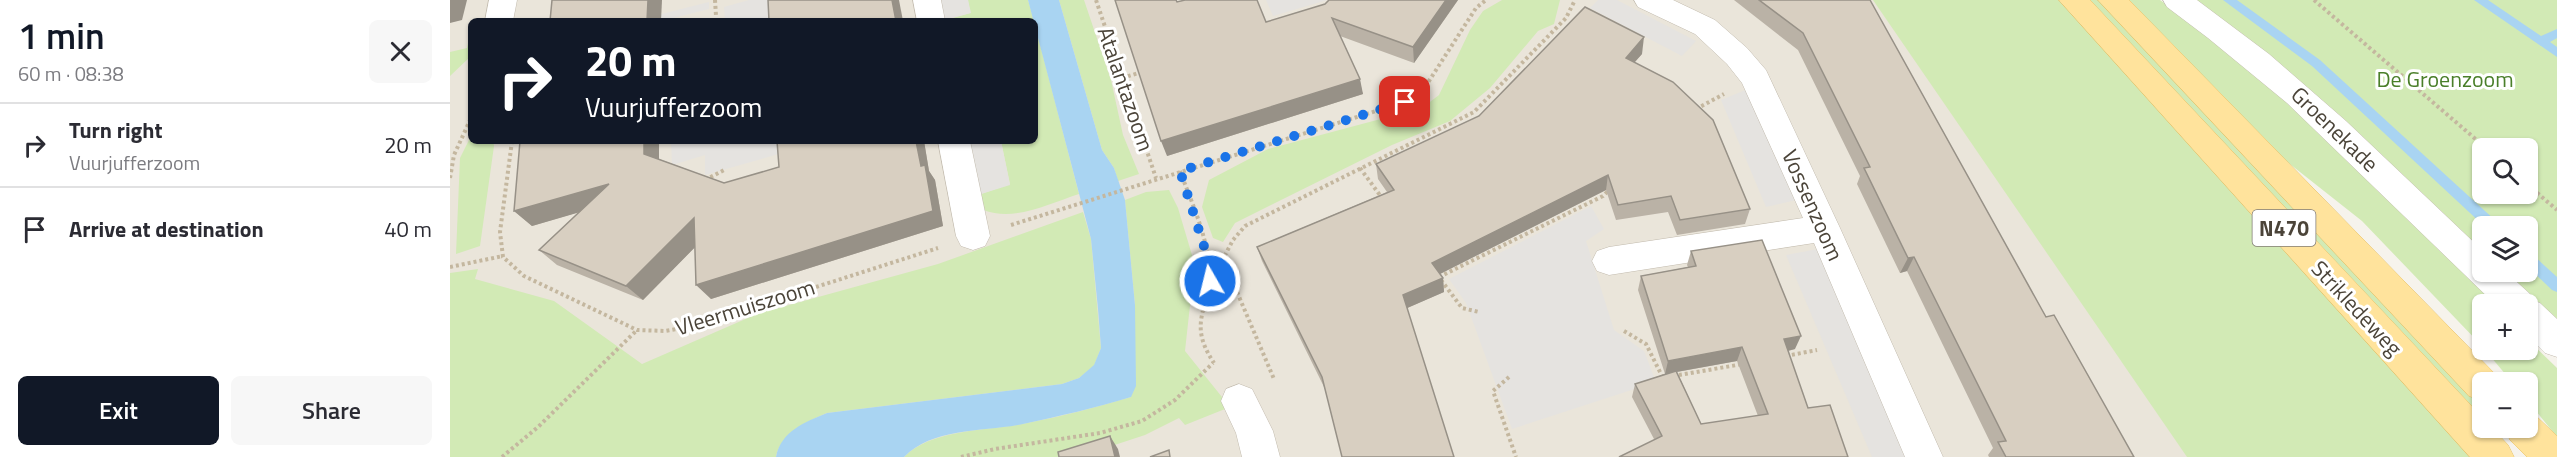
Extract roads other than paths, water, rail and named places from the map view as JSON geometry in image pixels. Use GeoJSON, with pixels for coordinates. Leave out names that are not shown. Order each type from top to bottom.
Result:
{"type":"FeatureCollection","features":[{"type":"Feature","properties":{"kind":"main road","name":"Strikledeweg"},"geometry":{"type":"LineString","coordinates":[[2073,0],[2495,457]]}},
{"type":"Feature","properties":{"kind":"main road","name":"Strikledeweg"},"geometry":{"type":"LineString","coordinates":[[2112,0],[2472,375]]}},
{"type":"Feature","properties":{"kind":"main road"},"geometry":{"type":"LineString","coordinates":[[2533,438],[2552,457]]}},
{"type":"Feature","properties":{"kind":"street"},"geometry":{"type":"LineString","coordinates":[[500,18],[503,0]]}},
{"type":"Feature","properties":{"kind":"street"},"geometry":{"type":"LineString","coordinates":[[927,0],[930,18]]}},
{"type":"Feature","properties":{"kind":"street","name":"Vossenzoom"},"geometry":{"type":"LineString","coordinates":[[1648,0],[1705,27],[1737,56],[1755,78],[1824,228],[1923,457]]}},
{"type":"Feature","properties":{"kind":"street","name":"Groenekade"},"geometry":{"type":"LineString","coordinates":[[2177,0],[2228,35],[2286,83],[2472,261]]}},
{"type":"Feature","properties":{"kind":"street"},"geometry":{"type":"LineString","coordinates":[[955,144],[973,236]]}},
{"type":"Feature","properties":{"kind":"street"},"geometry":{"type":"LineString","coordinates":[[1609,261],[1824,228]]}},
{"type":"Feature","properties":{"kind":"street","name":"Groenekade"},"geometry":{"type":"LineString","coordinates":[[2495,282],[2507,294]]}},
{"type":"Feature","properties":{"kind":"street"},"geometry":{"type":"LineString","coordinates":[[2538,324],[2557,342]]}},
{"type":"Feature","properties":{"kind":"water"},"geometry":{"type":"Polygon","coordinates":[[[1028,0],[1059,0],[1102,150],[1114,168],[1125,200],[1135,305],[1136,386],[1131,397],[1023,424],[944,435],[916,447],[904,457],[776,457],[783,440],[789,434],[803,424],[827,413],[1062,384],[1079,378],[1094,365],[1101,348],[1091,239],[1038,38],[1038,18],[1033,18],[1028,0]]]}},
{"type":"Feature","properties":{"kind":"waterway"},"geometry":{"type":"LineString","coordinates":[[2229,0],[2316,63],[2481,216]]}},
{"type":"Feature","properties":{"kind":"waterway"},"geometry":{"type":"LineString","coordinates":[[2480,0],[2541,42]]}},
{"type":"Feature","properties":{"kind":"waterway"},"geometry":{"type":"LineString","coordinates":[[2541,42],[2557,33]]}},
{"type":"Feature","properties":{"kind":"waterway"},"geometry":{"type":"LineString","coordinates":[[2541,42],[2557,53]]}},
{"type":"Feature","properties":{"kind":"waterway"},"geometry":{"type":"LineString","coordinates":[[2538,268],[2557,286]]}},
{"type":"Feature","properties":{"kind":"park label","name":"De Groenzoom"},"geometry":{"type":"Point","coordinates":[2445,79]}}]}
